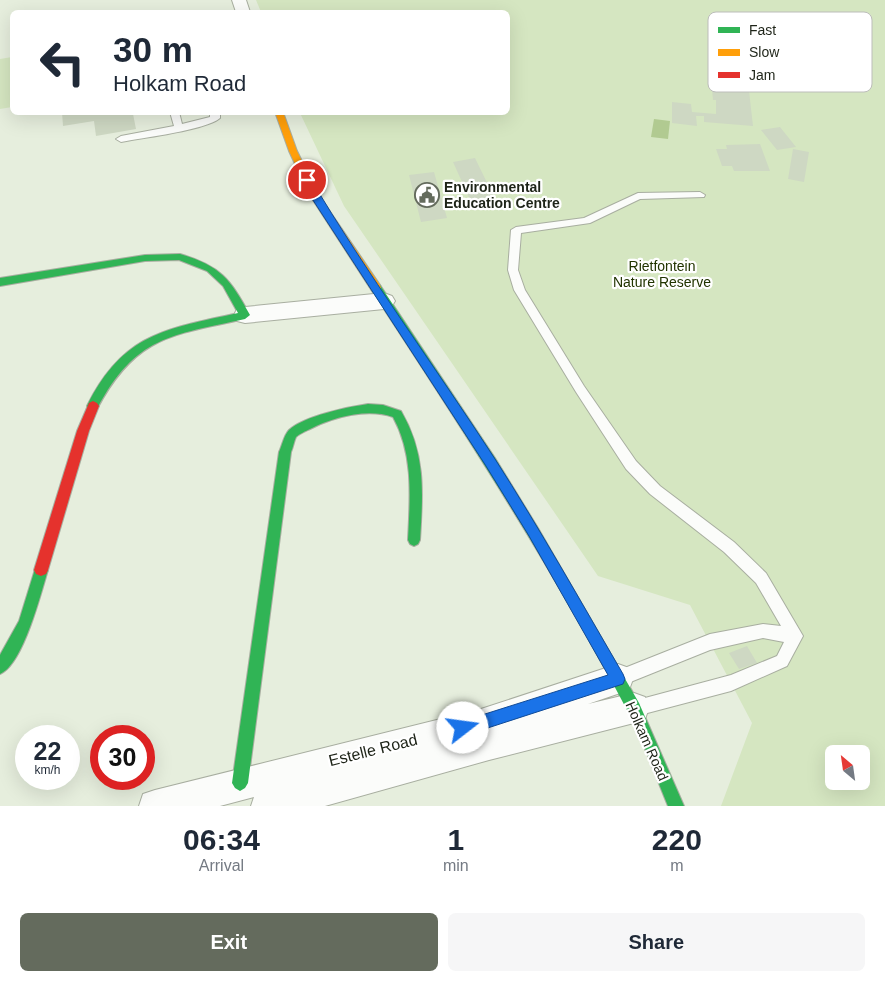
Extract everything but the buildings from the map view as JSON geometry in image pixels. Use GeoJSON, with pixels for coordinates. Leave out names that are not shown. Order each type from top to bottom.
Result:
{"type":"FeatureCollection","features":[{"type":"Feature","properties":{"kind":"street","name":"Holkam Road"},"geometry":{"type":"LineString","coordinates":[[280,115],[293,151],[314,194],[520,509],[618,679],[634,708],[676,806]]}},
{"type":"Feature","properties":{"kind":"street"},"geometry":{"type":"LineString","coordinates":[[0,282],[145,258],[180,257],[210,269],[227,284],[244,315]]}},
{"type":"Feature","properties":{"kind":"street"},"geometry":{"type":"LineString","coordinates":[[0,667],[14,649],[26,622],[83,431],[96,400],[112,375],[127,358],[145,344],[164,334],[244,315],[330,308],[384,301]]}},
{"type":"Feature","properties":{"kind":"street"},"geometry":{"type":"LineString","coordinates":[[240,783],[285,452],[287,441],[293,433],[302,427],[362,411],[376,409],[397,414],[407,428],[416,468],[414,540]]}},
{"type":"Feature","properties":{"kind":"street","name":"Estelle Road"},"geometry":{"type":"LineString","coordinates":[[156,806],[240,783],[481,724],[618,679]]}},
{"type":"Feature","properties":{"kind":"street","name":"Estelle Road"},"geometry":{"type":"LineString","coordinates":[[267,806],[490,744],[634,708]]}},
{"type":"Feature","properties":{"kind":"lane"},"geometry":{"type":"LineString","coordinates":[[175,115],[179,128]]}},
{"type":"Feature","properties":{"kind":"lane"},"geometry":{"type":"LineString","coordinates":[[122,139],[207,122],[215,118],[215,115]]}},
{"type":"Feature","properties":{"kind":"lane"},"geometry":{"type":"LineString","coordinates":[[700,195],[638,196],[586,221],[516,230],[513,270],[520,290],[571,375],[631,465],[656,490],[688,517],[729,547],[761,578],[795,636]]}},
{"type":"Feature","properties":{"kind":"lane"},"geometry":{"type":"LineString","coordinates":[[618,679],[710,642],[763,631],[795,636]]}},
{"type":"Feature","properties":{"kind":"lane"},"geometry":{"type":"LineString","coordinates":[[634,708],[731,683],[782,661],[795,636]]}},
{"type":"Feature","properties":{"kind":"green space","name":"Rietfontein Nature Reserve"},"geometry":{"type":"Polygon","coordinates":[[[256,0],[885,0],[885,806],[721,806],[752,723],[690,605],[598,576],[344,206],[301,115],[510,115],[510,10],[260,10],[256,0]]]}},
{"type":"Feature","properties":{"kind":"green space"},"geometry":{"type":"Polygon","coordinates":[[[10,57],[10,107],[0,109],[0,59],[10,57]]]}},
{"type":"Feature","properties":{"kind":"shaded area"},"geometry":{"type":"Polygon","coordinates":[[[654,119],[670,121],[668,139],[651,137],[654,119]]]}},
{"type":"Feature","properties":{"kind":"traffic: fast"},"geometry":{"type":"LineString","coordinates":[[0,282],[145,258],[180,257],[210,269],[227,284],[245,315],[176,331],[143,345],[122,362],[105,384],[93,406]]}},
{"type":"Feature","properties":{"kind":"traffic: fast"},"geometry":{"type":"LineString","coordinates":[[376,288],[491,462],[534,532],[634,708],[676,806]]}},
{"type":"Feature","properties":{"kind":"traffic: fast"},"geometry":{"type":"LineString","coordinates":[[240,783],[285,452],[292,434],[321,419],[345,412],[378,409],[397,414],[405,428],[414,459],[416,475],[414,540]]}},
{"type":"Feature","properties":{"kind":"traffic: fast"},"geometry":{"type":"LineString","coordinates":[[0,667],[21,632],[30,609],[41,570]]}},
{"type":"Feature","properties":{"kind":"traffic: slow"},"geometry":{"type":"LineString","coordinates":[[280,115],[293,151],[314,194],[376,288]]}},
{"type":"Feature","properties":{"kind":"traffic: jam"},"geometry":{"type":"LineString","coordinates":[[41,570],[83,431],[93,406]]}},
{"type":"Feature","properties":{"kind":"place","name":"Environmental Education Centre"},"geometry":{"type":"Point","coordinates":[427,195]}},
{"type":"Feature","properties":{"kind":"route"},"geometry":{"type":"LineString","coordinates":[[307,180],[344,242],[491,462],[534,532],[618,679],[481,724],[463,728]]}}]}
